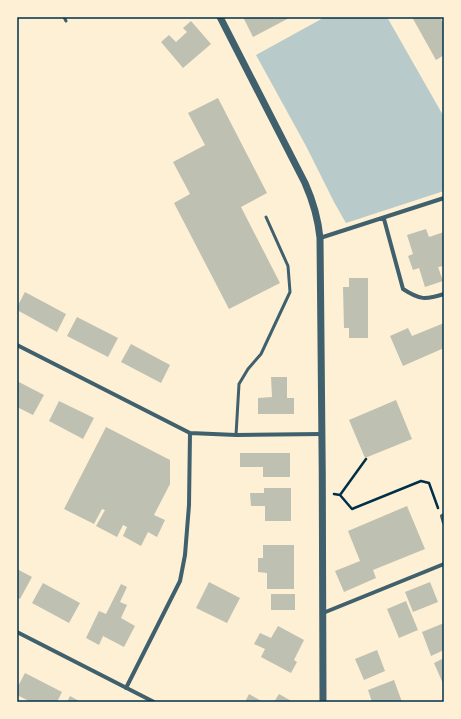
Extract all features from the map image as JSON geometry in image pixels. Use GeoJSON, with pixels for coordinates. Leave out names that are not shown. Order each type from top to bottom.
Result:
{"type":"FeatureCollection","features":[{"type":"Feature","properties":{"kind":"street"},"geometry":{"type":"LineString","coordinates":[[220,17],[305,182],[315,208],[320,238],[323,702]]}},
{"type":"Feature","properties":{"kind":"street"},"geometry":{"type":"LineString","coordinates":[[320,238],[384,219],[444,198]]}},
{"type":"Feature","properties":{"kind":"street"},"geometry":{"type":"LineString","coordinates":[[384,219],[403,290],[416,298],[430,299],[444,294]]}},
{"type":"Feature","properties":{"kind":"street"},"geometry":{"type":"LineString","coordinates":[[17,345],[190,433],[236,435],[322,434]]}},
{"type":"Feature","properties":{"kind":"street"},"geometry":{"type":"LineString","coordinates":[[126,688],[180,581],[185,555],[189,505],[190,433]]}},
{"type":"Feature","properties":{"kind":"street"},"geometry":{"type":"LineString","coordinates":[[443,516],[444,523]]}},
{"type":"Feature","properties":{"kind":"street"},"geometry":{"type":"LineString","coordinates":[[323,613],[444,564]]}},
{"type":"Feature","properties":{"kind":"street"},"geometry":{"type":"LineString","coordinates":[[17,632],[154,702]]}},
{"type":"Feature","properties":{"kind":"lane"},"geometry":{"type":"LineString","coordinates":[[64,17],[66,21]]}},
{"type":"Feature","properties":{"kind":"lane"},"geometry":{"type":"LineString","coordinates":[[236,435],[239,384],[248,369],[261,354],[290,292],[288,266],[266,217]]}},
{"type":"Feature","properties":{"kind":"path"},"geometry":{"type":"LineString","coordinates":[[340,495],[366,459]]}},
{"type":"Feature","properties":{"kind":"path"},"geometry":{"type":"LineString","coordinates":[[321,492],[340,495],[352,509],[421,481],[429,483],[443,516]]}},
{"type":"Feature","properties":{"kind":"shaded area"},"geometry":{"type":"Polygon","coordinates":[[[325,17],[387,17],[444,117],[444,191],[346,223],[256,55],[325,17]]]}},
{"type":"Feature","properties":{"kind":"building"},"geometry":{"type":"Polygon","coordinates":[[[243,17],[291,17],[253,37],[243,17]]]}},
{"type":"Feature","properties":{"kind":"building"},"geometry":{"type":"Polygon","coordinates":[[[412,17],[440,17],[444,25],[444,55],[436,60],[412,17]]]}},
{"type":"Feature","properties":{"kind":"building"},"geometry":{"type":"Polygon","coordinates":[[[191,21],[211,44],[183,68],[161,42],[169,35],[176,42],[187,32],[183,28],[191,21]]]}},
{"type":"Feature","properties":{"kind":"building"},"geometry":{"type":"Polygon","coordinates":[[[218,98],[267,193],[241,207],[280,283],[229,309],[174,203],[190,194],[173,162],[205,145],[188,113],[218,98]]]}},
{"type":"Feature","properties":{"kind":"building"},"geometry":{"type":"Polygon","coordinates":[[[426,229],[429,237],[444,232],[444,266],[438,267],[443,281],[425,287],[419,268],[413,270],[408,256],[413,254],[407,235],[426,229]]]}},
{"type":"Feature","properties":{"kind":"building"},"geometry":{"type":"Polygon","coordinates":[[[349,278],[368,278],[368,338],[349,338],[349,328],[344,328],[343,287],[349,287],[349,278]]]}},
{"type":"Feature","properties":{"kind":"building"},"geometry":{"type":"Polygon","coordinates":[[[25,292],[66,314],[57,332],[17,310],[17,307],[25,292]]]}},
{"type":"Feature","properties":{"kind":"building"},"geometry":{"type":"Polygon","coordinates":[[[77,317],[118,338],[108,357],[67,336],[77,317]]]}},
{"type":"Feature","properties":{"kind":"building"},"geometry":{"type":"Polygon","coordinates":[[[444,323],[444,348],[403,366],[390,336],[408,328],[412,336],[444,323]]]}},
{"type":"Feature","properties":{"kind":"building"},"geometry":{"type":"Polygon","coordinates":[[[131,344],[170,365],[161,383],[121,362],[131,344]]]}},
{"type":"Feature","properties":{"kind":"building"},"geometry":{"type":"Polygon","coordinates":[[[271,377],[287,377],[287,398],[294,398],[294,414],[258,414],[258,398],[272,397],[271,377]]]}},
{"type":"Feature","properties":{"kind":"building"},"geometry":{"type":"Polygon","coordinates":[[[17,381],[44,395],[33,415],[17,407],[17,381]]]}},
{"type":"Feature","properties":{"kind":"building"},"geometry":{"type":"Polygon","coordinates":[[[396,400],[412,439],[365,458],[349,420],[396,400]]]}},
{"type":"Feature","properties":{"kind":"building"},"geometry":{"type":"Polygon","coordinates":[[[59,401],[94,418],[83,439],[49,421],[59,401]]]}},
{"type":"Feature","properties":{"kind":"building"},"geometry":{"type":"Polygon","coordinates":[[[106,427],[170,460],[170,484],[154,515],[165,520],[157,537],[148,532],[141,546],[123,536],[127,527],[123,525],[117,537],[96,526],[105,510],[102,509],[94,524],[64,509],[106,427]]]}},
{"type":"Feature","properties":{"kind":"building"},"geometry":{"type":"Polygon","coordinates":[[[240,453],[290,453],[290,477],[263,477],[263,467],[240,467],[240,453]]]}},
{"type":"Feature","properties":{"kind":"building"},"geometry":{"type":"Polygon","coordinates":[[[264,488],[291,488],[291,521],[265,521],[265,506],[251,506],[250,493],[264,493],[264,488]]]}},
{"type":"Feature","properties":{"kind":"building"},"geometry":{"type":"Polygon","coordinates":[[[407,506],[425,549],[373,570],[376,578],[344,592],[335,571],[360,561],[348,531],[407,506]]]}},
{"type":"Feature","properties":{"kind":"building"},"geometry":{"type":"Polygon","coordinates":[[[263,545],[294,545],[294,589],[267,589],[267,573],[258,572],[258,558],[263,558],[263,545]]]}},
{"type":"Feature","properties":{"kind":"building"},"geometry":{"type":"Polygon","coordinates":[[[17,569],[32,577],[20,599],[17,597],[17,569]]]}},
{"type":"Feature","properties":{"kind":"building"},"geometry":{"type":"Polygon","coordinates":[[[209,582],[240,598],[227,623],[196,608],[209,582]]]}},
{"type":"Feature","properties":{"kind":"building"},"geometry":{"type":"Polygon","coordinates":[[[430,582],[438,602],[413,612],[405,592],[430,582]]]}},
{"type":"Feature","properties":{"kind":"building"},"geometry":{"type":"Polygon","coordinates":[[[43,583],[80,603],[69,623],[32,603],[43,583]]]}},
{"type":"Feature","properties":{"kind":"building"},"geometry":{"type":"Polygon","coordinates":[[[121,584],[127,587],[120,602],[127,605],[121,618],[135,626],[124,647],[103,636],[99,645],[86,638],[99,611],[106,614],[121,584]]]}},
{"type":"Feature","properties":{"kind":"building"},"geometry":{"type":"Polygon","coordinates":[[[271,594],[295,594],[295,610],[271,610],[271,594]]]}},
{"type":"Feature","properties":{"kind":"building"},"geometry":{"type":"Polygon","coordinates":[[[406,601],[418,630],[399,638],[387,609],[406,601]]]}},
{"type":"Feature","properties":{"kind":"building"},"geometry":{"type":"Polygon","coordinates":[[[444,623],[444,650],[431,656],[422,632],[444,623]]]}},
{"type":"Feature","properties":{"kind":"building"},"geometry":{"type":"Polygon","coordinates":[[[278,626],[304,640],[294,660],[297,662],[291,673],[261,657],[265,649],[254,644],[260,633],[271,638],[278,626]]]}},
{"type":"Feature","properties":{"kind":"building"},"geometry":{"type":"Polygon","coordinates":[[[377,650],[385,671],[364,680],[355,659],[377,650]]]}},
{"type":"Feature","properties":{"kind":"building"},"geometry":{"type":"Polygon","coordinates":[[[444,658],[444,686],[434,663],[444,658]]]}},
{"type":"Feature","properties":{"kind":"building"},"geometry":{"type":"Polygon","coordinates":[[[25,673],[62,692],[57,702],[31,702],[17,695],[17,688],[25,673]]]}},
{"type":"Feature","properties":{"kind":"building"},"geometry":{"type":"Polygon","coordinates":[[[394,680],[402,702],[372,702],[368,690],[394,680]]]}},
{"type":"Feature","properties":{"kind":"building"},"geometry":{"type":"Polygon","coordinates":[[[249,694],[263,702],[245,702],[249,694]]]}},
{"type":"Feature","properties":{"kind":"building"},"geometry":{"type":"Polygon","coordinates":[[[279,694],[293,702],[274,702],[279,694]]]}},
{"type":"Feature","properties":{"kind":"building"},"geometry":{"type":"Polygon","coordinates":[[[70,696],[81,702],[67,702],[70,696]]]}}]}
